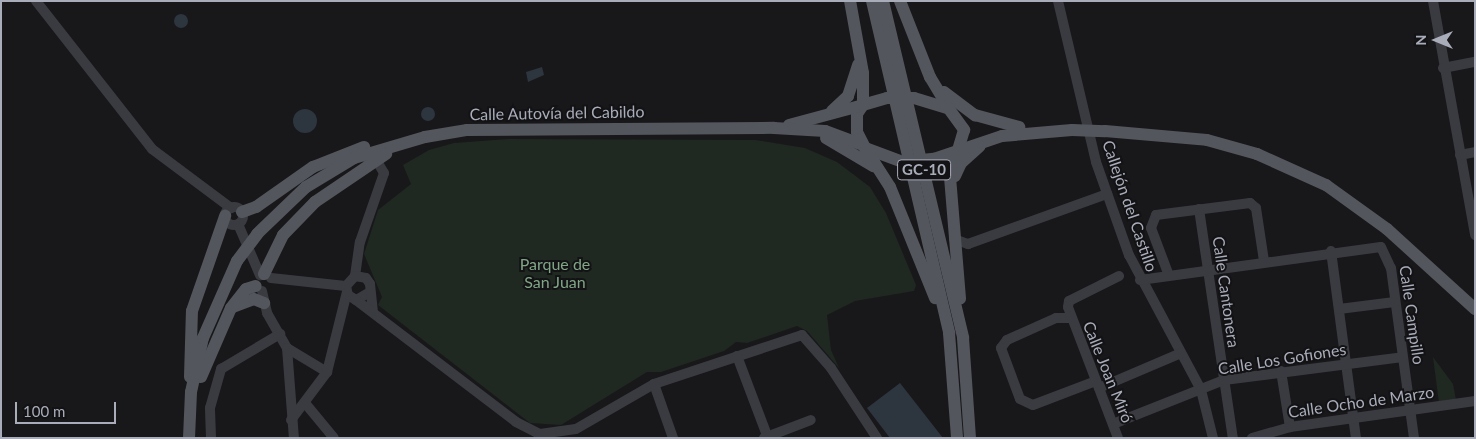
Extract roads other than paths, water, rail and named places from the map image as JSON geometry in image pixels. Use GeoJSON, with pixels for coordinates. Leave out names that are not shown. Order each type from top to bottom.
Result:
{"type":"FeatureCollection","features":[{"type":"Feature","properties":{"kind":"main road"},"geometry":{"type":"LineString","coordinates":[[850,1],[860,58],[863,105],[856,123],[864,147],[885,178],[949,333]]}},
{"type":"Feature","properties":{"kind":"main road","name":"GC-10"},"geometry":{"type":"LineString","coordinates":[[872,1],[949,333],[956,436]]}},
{"type":"Feature","properties":{"kind":"main road","name":"GC-10"},"geometry":{"type":"LineString","coordinates":[[883,1],[963,338],[970,438]]}},
{"type":"Feature","properties":{"kind":"main road"},"geometry":{"type":"LineString","coordinates":[[900,1],[930,77],[964,130],[956,150],[950,193],[963,338]]}},
{"type":"Feature","properties":{"kind":"main road"},"geometry":{"type":"LineString","coordinates":[[825,116],[848,96],[860,58]]}},
{"type":"Feature","properties":{"kind":"main road"},"geometry":{"type":"LineString","coordinates":[[930,77],[975,115],[1019,127]]}},
{"type":"Feature","properties":{"kind":"main road"},"geometry":{"type":"LineString","coordinates":[[863,105],[887,98],[914,98],[951,110],[974,121],[1046,130],[1105,131],[1207,140],[1257,154],[1317,181],[1368,214],[1475,309]]}},
{"type":"Feature","properties":{"kind":"main road","name":"Calle Autovía del Cabildo"},"geometry":{"type":"LineString","coordinates":[[774,128],[863,105]]}},
{"type":"Feature","properties":{"kind":"main road","name":"Calle Autovía del Cabildo"},"geometry":{"type":"LineString","coordinates":[[189,438],[191,392],[210,315],[237,261],[257,234],[320,177],[374,150],[425,137],[539,126],[774,128],[825,131],[864,147]]}},
{"type":"Feature","properties":{"kind":"main road"},"geometry":{"type":"LineString","coordinates":[[792,129],[846,146],[885,178]]}},
{"type":"Feature","properties":{"kind":"main road"},"geometry":{"type":"LineString","coordinates":[[864,147],[903,162],[934,159],[1002,136],[1046,130]]}},
{"type":"Feature","properties":{"kind":"main road"},"geometry":{"type":"LineString","coordinates":[[950,193],[965,158],[1002,136]]}},
{"type":"Feature","properties":{"kind":"main road"},"geometry":{"type":"LineString","coordinates":[[191,392],[192,311],[234,215],[343,153],[425,137]]}},
{"type":"Feature","properties":{"kind":"main road"},"geometry":{"type":"LineString","coordinates":[[231,308],[263,288],[283,235],[315,202],[367,163],[425,137]]}},
{"type":"Feature","properties":{"kind":"main road"},"geometry":{"type":"LineString","coordinates":[[194,414],[203,369],[231,308],[246,289],[263,288]]}},
{"type":"Feature","properties":{"kind":"main road","name":"Calle Autovía del Cabildo"},"geometry":{"type":"LineString","coordinates":[[194,438],[195,374]]}},
{"type":"Feature","properties":{"kind":"street"},"geometry":{"type":"LineString","coordinates":[[36,1],[152,150],[234,215],[287,348],[291,420],[294,438]]}},
{"type":"Feature","properties":{"kind":"street","name":"Callejón del Castillo"},"geometry":{"type":"LineString","coordinates":[[1058,1],[1107,194],[1140,280],[1201,390],[1213,438]]}},
{"type":"Feature","properties":{"kind":"street"},"geometry":{"type":"LineString","coordinates":[[1433,1],[1443,68],[1475,235]]}},
{"type":"Feature","properties":{"kind":"street"},"geometry":{"type":"LineString","coordinates":[[1443,68],[1475,62]]}},
{"type":"Feature","properties":{"kind":"street"},"geometry":{"type":"LineString","coordinates":[[1460,155],[1475,152]]}},
{"type":"Feature","properties":{"kind":"street"},"geometry":{"type":"LineString","coordinates":[[291,420],[327,372],[346,289],[355,276],[360,242],[384,173],[378,163],[367,163]]}},
{"type":"Feature","properties":{"kind":"street"},"geometry":{"type":"LineString","coordinates":[[954,239],[968,244],[1107,194]]}},
{"type":"Feature","properties":{"kind":"street"},"geometry":{"type":"LineString","coordinates":[[1168,273],[1151,221],[1156,215],[1199,209],[1250,203],[1256,208],[1264,261]]}},
{"type":"Feature","properties":{"kind":"street","name":"Calle Cantonera"},"geometry":{"type":"LineString","coordinates":[[1199,209],[1233,438]]}},
{"type":"Feature","properties":{"kind":"street","name":"Calle Campillo"},"geometry":{"type":"LineString","coordinates":[[1331,251],[1373,245],[1388,255],[1414,438]]}},
{"type":"Feature","properties":{"kind":"street"},"geometry":{"type":"LineString","coordinates":[[1140,280],[1168,273],[1331,251],[1356,438]]}},
{"type":"Feature","properties":{"kind":"street"},"geometry":{"type":"LineString","coordinates":[[355,276],[366,278],[373,311]]}},
{"type":"Feature","properties":{"kind":"street"},"geometry":{"type":"LineString","coordinates":[[1119,276],[1069,302],[1070,318],[1056,318],[1007,340],[1001,348],[1020,399],[1034,405],[1181,353]]}},
{"type":"Feature","properties":{"kind":"street"},"geometry":{"type":"LineString","coordinates":[[263,288],[346,289],[356,300],[373,311],[516,422],[540,434],[576,429],[654,384],[802,335],[831,368],[877,438]]}},
{"type":"Feature","properties":{"kind":"street"},"geometry":{"type":"LineString","coordinates":[[356,300],[370,292]]}},
{"type":"Feature","properties":{"kind":"street"},"geometry":{"type":"LineString","coordinates":[[1339,309],[1395,302]]}},
{"type":"Feature","properties":{"kind":"street","name":"Calle Joan Miró"},"geometry":{"type":"LineString","coordinates":[[1070,318],[1118,438]]}},
{"type":"Feature","properties":{"kind":"street"},"geometry":{"type":"LineString","coordinates":[[211,438],[210,408],[221,369],[280,334]]}},
{"type":"Feature","properties":{"kind":"street"},"geometry":{"type":"LineString","coordinates":[[287,348],[327,372]]}},
{"type":"Feature","properties":{"kind":"street"},"geometry":{"type":"LineString","coordinates":[[737,356],[766,437],[811,420]]}},
{"type":"Feature","properties":{"kind":"street","name":"Calle Los Gofiones"},"geometry":{"type":"LineString","coordinates":[[1113,424],[1224,380],[1281,371],[1404,357]]}},
{"type":"Feature","properties":{"kind":"street"},"geometry":{"type":"LineString","coordinates":[[1281,371],[1290,427]]}},
{"type":"Feature","properties":{"kind":"street"},"geometry":{"type":"LineString","coordinates":[[654,384],[673,438]]}},
{"type":"Feature","properties":{"kind":"street","name":"Calle Ocho de Marzo"},"geometry":{"type":"LineString","coordinates":[[1252,438],[1290,427],[1475,401]]}},
{"type":"Feature","properties":{"kind":"street"},"geometry":{"type":"LineString","coordinates":[[305,403],[334,438]]}},
{"type":"Feature","properties":{"kind":"park label","name":"Parque de San Juan"},"geometry":{"type":"Point","coordinates":[555,273]}}]}
